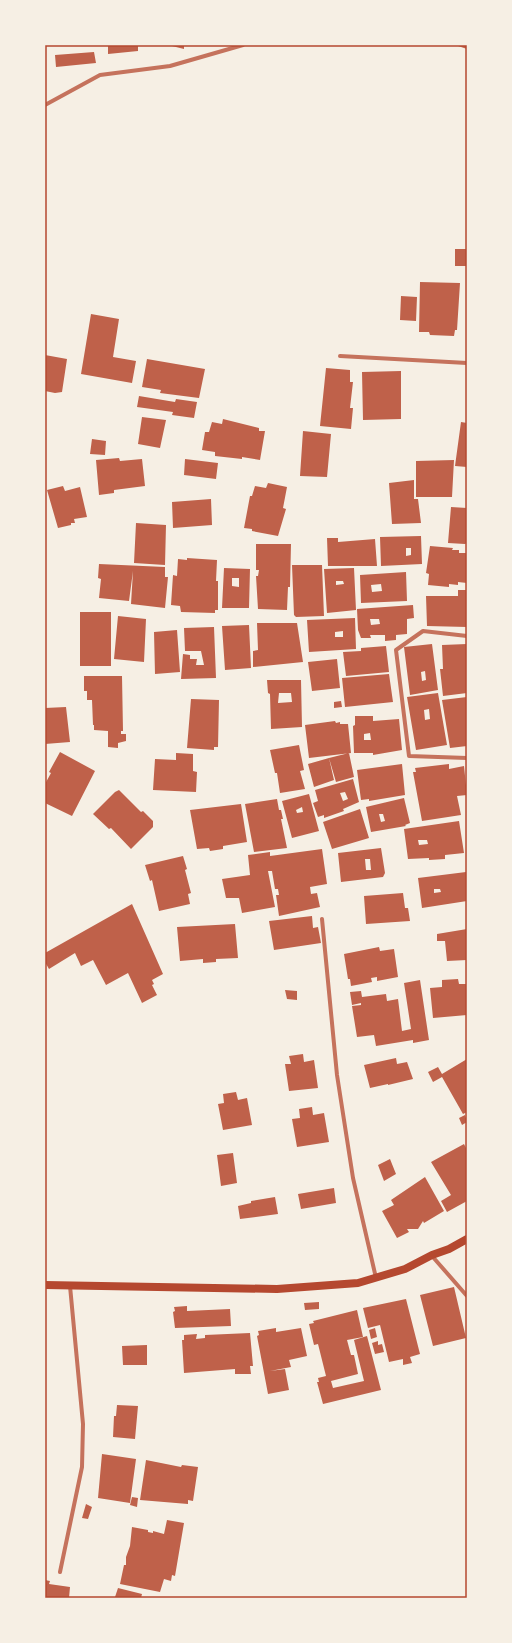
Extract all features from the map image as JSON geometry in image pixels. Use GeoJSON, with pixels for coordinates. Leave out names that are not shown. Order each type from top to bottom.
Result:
{"type":"FeatureCollection","features":[{"type":"Feature","properties":{"kind":"main road"},"geometry":{"type":"LineString","coordinates":[[45,1285],[276,1289],[358,1283],[405,1269],[432,1255],[450,1249],[467,1239]]}},
{"type":"Feature","properties":{"kind":"street"},"geometry":{"type":"LineString","coordinates":[[45,105],[100,75],[170,66],[244,45]]}},
{"type":"Feature","properties":{"kind":"street"},"geometry":{"type":"LineString","coordinates":[[340,356],[467,363]]}},
{"type":"Feature","properties":{"kind":"street"},"geometry":{"type":"LineString","coordinates":[[467,636],[424,631],[396,650],[410,756],[467,758]]}},
{"type":"Feature","properties":{"kind":"street"},"geometry":{"type":"LineString","coordinates":[[322,919],[337,1075],[353,1178],[376,1278]]}},
{"type":"Feature","properties":{"kind":"street"},"geometry":{"type":"LineString","coordinates":[[432,1255],[467,1296]]}},
{"type":"Feature","properties":{"kind":"street"},"geometry":{"type":"LineString","coordinates":[[60,1572],[82,1467],[83,1424],[70,1286]]}},
{"type":"Feature","properties":{"kind":"building"},"geometry":{"type":"Polygon","coordinates":[[[108,45],[138,45],[138,51],[108,54],[108,45]]]}},
{"type":"Feature","properties":{"kind":"building"},"geometry":{"type":"Polygon","coordinates":[[[168,45],[184,45],[184,49],[168,45]]]}},
{"type":"Feature","properties":{"kind":"building"},"geometry":{"type":"Polygon","coordinates":[[[455,45],[467,45],[467,49],[455,45]]]}},
{"type":"Feature","properties":{"kind":"building"},"geometry":{"type":"Polygon","coordinates":[[[94,52],[96,63],[56,67],[55,55],[94,52]]]}},
{"type":"Feature","properties":{"kind":"building"},"geometry":{"type":"Polygon","coordinates":[[[455,249],[467,249],[467,266],[455,266],[455,249]]]}},
{"type":"Feature","properties":{"kind":"building"},"geometry":{"type":"Polygon","coordinates":[[[420,282],[460,283],[457,330],[455,330],[454,336],[430,335],[429,332],[419,332],[420,282]]]}},
{"type":"Feature","properties":{"kind":"building"},"geometry":{"type":"Polygon","coordinates":[[[401,296],[417,297],[416,321],[400,320],[401,296]]]}},
{"type":"Feature","properties":{"kind":"building"},"geometry":{"type":"Polygon","coordinates":[[[91,314],[119,319],[113,357],[136,361],[132,383],[81,374],[91,314]]]}},
{"type":"Feature","properties":{"kind":"building"},"geometry":{"type":"Polygon","coordinates":[[[45,355],[67,359],[62,392],[55,393],[45,391],[45,355]]]}},
{"type":"Feature","properties":{"kind":"building"},"geometry":{"type":"Polygon","coordinates":[[[147,359],[205,369],[199,398],[160,393],[161,390],[142,387],[147,359]]]}},
{"type":"Feature","properties":{"kind":"building"},"geometry":{"type":"Polygon","coordinates":[[[326,368],[350,370],[350,382],[353,382],[350,408],[353,408],[351,429],[320,426],[326,368]]]}},
{"type":"Feature","properties":{"kind":"building"},"geometry":{"type":"Polygon","coordinates":[[[401,371],[401,419],[363,420],[362,372],[401,371]]]}},
{"type":"Feature","properties":{"kind":"building"},"geometry":{"type":"Polygon","coordinates":[[[139,396],[175,402],[176,399],[197,402],[194,418],[172,415],[173,412],[137,407],[139,396]]]}},
{"type":"Feature","properties":{"kind":"building"},"geometry":{"type":"Polygon","coordinates":[[[142,417],[166,420],[160,448],[138,444],[142,417]]]}},
{"type":"Feature","properties":{"kind":"building"},"geometry":{"type":"Polygon","coordinates":[[[223,419],[259,428],[259,431],[265,431],[260,460],[242,457],[242,459],[215,456],[215,452],[202,450],[205,432],[209,432],[212,422],[222,424],[223,419]]]}},
{"type":"Feature","properties":{"kind":"building"},"geometry":{"type":"Polygon","coordinates":[[[461,422],[467,423],[467,467],[455,466],[461,422]]]}},
{"type":"Feature","properties":{"kind":"building"},"geometry":{"type":"Polygon","coordinates":[[[303,431],[331,434],[327,477],[300,476],[303,431]]]}},
{"type":"Feature","properties":{"kind":"building"},"geometry":{"type":"Polygon","coordinates":[[[92,439],[106,441],[105,455],[90,454],[92,439]]]}},
{"type":"Feature","properties":{"kind":"building"},"geometry":{"type":"Polygon","coordinates":[[[119,458],[120,461],[142,459],[145,486],[114,490],[114,493],[99,495],[96,460],[119,458]]]}},
{"type":"Feature","properties":{"kind":"building"},"geometry":{"type":"Polygon","coordinates":[[[185,459],[218,463],[216,479],[184,475],[185,459]]]}},
{"type":"Feature","properties":{"kind":"building"},"geometry":{"type":"Polygon","coordinates":[[[454,460],[452,497],[416,497],[416,461],[454,460]]]}},
{"type":"Feature","properties":{"kind":"building"},"geometry":{"type":"Polygon","coordinates":[[[414,480],[414,499],[418,499],[421,523],[392,524],[389,483],[414,480]]]}},
{"type":"Feature","properties":{"kind":"building"},"geometry":{"type":"Polygon","coordinates":[[[268,483],[287,487],[283,508],[286,509],[278,536],[244,528],[250,496],[252,496],[255,486],[266,488],[268,483]]]}},
{"type":"Feature","properties":{"kind":"building"},"geometry":{"type":"Polygon","coordinates":[[[63,486],[65,491],[80,487],[87,517],[74,519],[75,523],[58,528],[47,490],[63,486]]]}},
{"type":"Feature","properties":{"kind":"building"},"geometry":{"type":"Polygon","coordinates":[[[211,499],[212,525],[173,528],[172,502],[211,499]]]}},
{"type":"Feature","properties":{"kind":"building"},"geometry":{"type":"Polygon","coordinates":[[[451,507],[467,508],[467,543],[465,544],[448,543],[451,507]]]}},
{"type":"Feature","properties":{"kind":"building"},"geometry":{"type":"Polygon","coordinates":[[[136,523],[166,525],[165,565],[134,563],[136,523]]]}},
{"type":"Feature","properties":{"kind":"building"},"geometry":{"type":"Polygon","coordinates":[[[421,536],[422,564],[381,566],[380,537],[421,536]],[[406,548],[406,556],[411,555],[411,548],[406,548]]]}},
{"type":"Feature","properties":{"kind":"building"},"geometry":{"type":"Polygon","coordinates":[[[327,538],[338,538],[338,542],[375,539],[377,566],[328,566],[327,538]]]}},
{"type":"Feature","properties":{"kind":"building"},"geometry":{"type":"Polygon","coordinates":[[[256,544],[291,544],[290,587],[288,587],[287,610],[258,609],[256,576],[258,576],[259,570],[256,570],[256,544]]]}},
{"type":"Feature","properties":{"kind":"building"},"geometry":{"type":"Polygon","coordinates":[[[430,546],[453,548],[452,550],[459,550],[459,553],[467,553],[467,583],[458,582],[458,585],[449,584],[449,587],[428,585],[429,574],[426,573],[430,546]]]}},
{"type":"Feature","properties":{"kind":"building"},"geometry":{"type":"Polygon","coordinates":[[[187,558],[217,560],[216,581],[218,581],[218,610],[215,610],[215,613],[181,612],[180,606],[171,605],[173,575],[177,576],[178,559],[187,560],[187,558]]]}},
{"type":"Feature","properties":{"kind":"building"},"geometry":{"type":"Polygon","coordinates":[[[99,564],[165,567],[165,577],[168,577],[165,608],[131,604],[133,571],[129,601],[99,598],[101,579],[98,578],[99,564]]]}},
{"type":"Feature","properties":{"kind":"building"},"geometry":{"type":"Polygon","coordinates":[[[292,565],[322,565],[324,616],[296,617],[294,615],[292,565]]]}},
{"type":"Feature","properties":{"kind":"building"},"geometry":{"type":"Polygon","coordinates":[[[224,568],[250,569],[249,608],[222,608],[224,568]],[[232,578],[232,586],[239,587],[239,578],[232,578]]]}},
{"type":"Feature","properties":{"kind":"building"},"geometry":{"type":"Polygon","coordinates":[[[354,568],[356,610],[327,613],[324,569],[354,568]],[[336,581],[336,585],[344,584],[343,581],[336,581]]]}},
{"type":"Feature","properties":{"kind":"building"},"geometry":{"type":"Polygon","coordinates":[[[406,572],[407,601],[361,603],[360,575],[406,572]],[[381,584],[371,585],[372,592],[382,591],[381,584]]]}},
{"type":"Feature","properties":{"kind":"building"},"geometry":{"type":"Polygon","coordinates":[[[458,590],[467,590],[467,627],[427,626],[426,596],[458,596],[458,590]]]}},
{"type":"Feature","properties":{"kind":"building"},"geometry":{"type":"Polygon","coordinates":[[[413,605],[414,618],[407,619],[407,634],[396,635],[396,640],[385,641],[385,635],[370,635],[371,638],[361,638],[358,630],[357,609],[413,605]],[[370,619],[371,625],[380,624],[379,619],[370,619]]]}},
{"type":"Feature","properties":{"kind":"building"},"geometry":{"type":"Polygon","coordinates":[[[80,612],[111,612],[111,666],[80,666],[80,612]]]}},
{"type":"Feature","properties":{"kind":"building"},"geometry":{"type":"Polygon","coordinates":[[[118,616],[146,619],[144,662],[114,659],[118,616]]]}},
{"type":"Feature","properties":{"kind":"building"},"geometry":{"type":"Polygon","coordinates":[[[355,618],[356,649],[309,652],[307,620],[355,618]],[[343,631],[335,632],[335,637],[343,637],[343,631]]]}},
{"type":"Feature","properties":{"kind":"building"},"geometry":{"type":"Polygon","coordinates":[[[257,623],[297,623],[303,662],[253,667],[253,651],[258,650],[257,623]]]}},
{"type":"Feature","properties":{"kind":"building"},"geometry":{"type":"Polygon","coordinates":[[[249,625],[251,668],[225,670],[222,626],[249,625]]]}},
{"type":"Feature","properties":{"kind":"building"},"geometry":{"type":"Polygon","coordinates":[[[214,627],[216,678],[181,679],[183,654],[190,655],[190,659],[197,659],[196,665],[204,665],[201,651],[185,651],[184,628],[214,627]]]}},
{"type":"Feature","properties":{"kind":"building"},"geometry":{"type":"Polygon","coordinates":[[[177,630],[180,672],[155,674],[154,632],[177,630]]]}},
{"type":"Feature","properties":{"kind":"building"},"geometry":{"type":"Polygon","coordinates":[[[432,644],[438,690],[410,695],[404,647],[432,644]],[[425,671],[421,672],[422,681],[426,680],[425,671]]]}},
{"type":"Feature","properties":{"kind":"building"},"geometry":{"type":"Polygon","coordinates":[[[467,644],[467,693],[443,696],[440,669],[443,669],[442,645],[467,644]]]}},
{"type":"Feature","properties":{"kind":"building"},"geometry":{"type":"Polygon","coordinates":[[[386,646],[389,672],[346,676],[343,652],[361,651],[361,648],[386,646]]]}},
{"type":"Feature","properties":{"kind":"building"},"geometry":{"type":"Polygon","coordinates":[[[337,659],[340,688],[312,691],[308,662],[337,659]]]}},
{"type":"Feature","properties":{"kind":"building"},"geometry":{"type":"Polygon","coordinates":[[[389,674],[393,702],[345,707],[342,678],[389,674]]]}},
{"type":"Feature","properties":{"kind":"building"},"geometry":{"type":"Polygon","coordinates":[[[84,676],[122,676],[123,731],[121,731],[121,734],[126,734],[126,741],[118,743],[118,748],[108,747],[108,731],[94,730],[92,700],[87,700],[87,691],[84,691],[84,676]]]}},
{"type":"Feature","properties":{"kind":"building"},"geometry":{"type":"Polygon","coordinates":[[[267,680],[301,680],[302,727],[271,729],[270,694],[268,693],[267,680]],[[279,693],[278,703],[292,702],[291,693],[279,693]]]}},
{"type":"Feature","properties":{"kind":"building"},"geometry":{"type":"Polygon","coordinates":[[[438,693],[447,745],[416,750],[407,697],[438,693]],[[429,709],[424,710],[425,720],[430,719],[429,709]]]}},
{"type":"Feature","properties":{"kind":"building"},"geometry":{"type":"Polygon","coordinates":[[[467,697],[467,746],[450,748],[442,700],[467,697]]]}},
{"type":"Feature","properties":{"kind":"building"},"geometry":{"type":"Polygon","coordinates":[[[191,699],[219,700],[218,747],[214,747],[214,750],[187,748],[191,699]]]}},
{"type":"Feature","properties":{"kind":"building"},"geometry":{"type":"Polygon","coordinates":[[[341,701],[342,707],[334,708],[334,702],[341,701]]]}},
{"type":"Feature","properties":{"kind":"building"},"geometry":{"type":"Polygon","coordinates":[[[66,707],[70,742],[45,744],[45,708],[66,707]]]}},
{"type":"Feature","properties":{"kind":"building"},"geometry":{"type":"Polygon","coordinates":[[[355,716],[373,716],[373,721],[399,719],[402,750],[373,755],[373,753],[354,753],[353,726],[355,725],[355,716]],[[370,733],[364,734],[364,740],[371,740],[370,733]]]}},
{"type":"Feature","properties":{"kind":"building"},"geometry":{"type":"Polygon","coordinates":[[[335,721],[336,723],[340,722],[340,724],[348,724],[351,753],[309,758],[305,725],[335,721]]]}},
{"type":"Feature","properties":{"kind":"building"},"geometry":{"type":"Polygon","coordinates":[[[299,745],[304,770],[300,771],[305,789],[280,793],[277,773],[275,773],[270,750],[299,745]]]}},
{"type":"Feature","properties":{"kind":"building"},"geometry":{"type":"Polygon","coordinates":[[[60,752],[95,771],[72,816],[45,803],[45,784],[51,773],[49,772],[60,752]]]}},
{"type":"Feature","properties":{"kind":"building"},"geometry":{"type":"Polygon","coordinates":[[[176,753],[193,754],[193,771],[197,772],[196,792],[153,790],[155,759],[176,760],[176,753]]]}},
{"type":"Feature","properties":{"kind":"building"},"geometry":{"type":"Polygon","coordinates":[[[349,753],[354,777],[336,782],[329,758],[349,753]]]}},
{"type":"Feature","properties":{"kind":"building"},"geometry":{"type":"Polygon","coordinates":[[[329,758],[334,780],[314,787],[308,764],[329,758]]]}},
{"type":"Feature","properties":{"kind":"building"},"geometry":{"type":"Polygon","coordinates":[[[402,764],[405,795],[369,801],[369,799],[361,800],[357,770],[402,764]]]}},
{"type":"Feature","properties":{"kind":"building"},"geometry":{"type":"Polygon","coordinates":[[[449,764],[449,769],[464,766],[467,795],[457,796],[461,815],[422,821],[413,772],[416,772],[415,768],[449,764]]]}},
{"type":"Feature","properties":{"kind":"building"},"geometry":{"type":"Polygon","coordinates":[[[353,779],[359,802],[343,809],[344,811],[324,818],[324,815],[318,817],[313,803],[318,801],[315,790],[353,779]],[[345,792],[340,793],[343,801],[348,799],[345,792]]]}},
{"type":"Feature","properties":{"kind":"building"},"geometry":{"type":"Polygon","coordinates":[[[119,790],[141,812],[143,811],[153,821],[153,827],[131,849],[111,828],[109,829],[93,814],[115,792],[119,790]]]}},
{"type":"Feature","properties":{"kind":"building"},"geometry":{"type":"Polygon","coordinates":[[[309,794],[319,831],[292,838],[282,801],[309,794]],[[302,807],[296,810],[297,813],[303,812],[302,807]]]}},
{"type":"Feature","properties":{"kind":"building"},"geometry":{"type":"Polygon","coordinates":[[[404,798],[410,823],[405,825],[406,826],[371,832],[366,807],[404,798]],[[379,814],[381,822],[385,821],[383,814],[379,814]]]}},
{"type":"Feature","properties":{"kind":"building"},"geometry":{"type":"Polygon","coordinates":[[[277,799],[279,810],[281,810],[283,819],[281,819],[287,848],[254,852],[245,804],[277,799]]]}},
{"type":"Feature","properties":{"kind":"building"},"geometry":{"type":"Polygon","coordinates":[[[241,804],[247,842],[223,846],[223,849],[210,851],[209,848],[197,849],[190,810],[241,804]]]}},
{"type":"Feature","properties":{"kind":"building"},"geometry":{"type":"Polygon","coordinates":[[[360,809],[369,838],[332,849],[323,822],[360,809]]]}},
{"type":"Feature","properties":{"kind":"building"},"geometry":{"type":"Polygon","coordinates":[[[459,821],[464,853],[445,855],[445,859],[408,859],[404,829],[459,821]],[[418,840],[419,845],[428,844],[427,840],[418,840]]]}},
{"type":"Feature","properties":{"kind":"building"},"geometry":{"type":"Polygon","coordinates":[[[381,848],[385,873],[383,877],[341,882],[338,853],[381,848]],[[365,859],[366,870],[371,870],[370,859],[365,859]]]}},
{"type":"Feature","properties":{"kind":"building"},"geometry":{"type":"Polygon","coordinates":[[[322,849],[327,884],[310,887],[311,894],[317,893],[320,907],[279,916],[276,895],[279,895],[278,889],[275,889],[272,871],[268,871],[275,907],[242,913],[239,898],[226,898],[222,879],[250,875],[248,855],[270,852],[270,856],[322,849]]]}},
{"type":"Feature","properties":{"kind":"building"},"geometry":{"type":"Polygon","coordinates":[[[183,856],[191,893],[188,894],[190,904],[159,911],[152,880],[150,881],[145,865],[183,856]]]}},
{"type":"Feature","properties":{"kind":"building"},"geometry":{"type":"Polygon","coordinates":[[[466,872],[467,901],[422,908],[418,878],[466,872]],[[434,889],[434,893],[441,892],[440,889],[434,889]]]}},
{"type":"Feature","properties":{"kind":"building"},"geometry":{"type":"Polygon","coordinates":[[[403,893],[405,908],[408,908],[410,921],[366,924],[364,896],[403,893]]]}},
{"type":"Feature","properties":{"kind":"building"},"geometry":{"type":"Polygon","coordinates":[[[132,904],[163,974],[152,980],[154,984],[152,985],[157,995],[142,1003],[128,973],[106,985],[93,960],[81,966],[75,953],[49,969],[45,962],[45,953],[132,904]]]}},
{"type":"Feature","properties":{"kind":"building"},"geometry":{"type":"Polygon","coordinates":[[[312,916],[313,928],[318,927],[321,943],[274,950],[269,921],[312,916]]]}},
{"type":"Feature","properties":{"kind":"building"},"geometry":{"type":"Polygon","coordinates":[[[235,924],[238,958],[216,959],[216,962],[203,963],[203,959],[180,961],[177,927],[235,924]]]}},
{"type":"Feature","properties":{"kind":"building"},"geometry":{"type":"Polygon","coordinates":[[[467,929],[467,960],[447,961],[445,941],[437,941],[437,934],[467,929]]]}},
{"type":"Feature","properties":{"kind":"building"},"geometry":{"type":"Polygon","coordinates":[[[379,947],[380,951],[394,949],[398,977],[377,981],[377,977],[371,978],[372,982],[351,986],[350,979],[348,979],[344,954],[379,947]]]}},
{"type":"Feature","properties":{"kind":"building"},"geometry":{"type":"Polygon","coordinates":[[[458,979],[459,984],[467,984],[467,1015],[433,1018],[430,988],[442,987],[442,980],[458,979]]]}},
{"type":"Feature","properties":{"kind":"building"},"geometry":{"type":"Polygon","coordinates":[[[420,980],[429,1040],[413,1043],[413,1040],[376,1046],[374,1035],[357,1037],[352,1006],[361,1005],[361,1003],[352,1005],[350,992],[361,991],[362,997],[386,994],[387,1001],[398,999],[402,1031],[411,1029],[404,983],[420,980]]]}},
{"type":"Feature","properties":{"kind":"building"},"geometry":{"type":"Polygon","coordinates":[[[285,990],[297,991],[297,1000],[287,999],[285,990]]]}},
{"type":"Feature","properties":{"kind":"building"},"geometry":{"type":"Polygon","coordinates":[[[303,1054],[304,1062],[314,1060],[318,1088],[289,1091],[285,1064],[291,1064],[289,1056],[303,1054]]]}},
{"type":"Feature","properties":{"kind":"building"},"geometry":{"type":"Polygon","coordinates":[[[396,1058],[397,1064],[407,1062],[413,1079],[370,1088],[364,1065],[396,1058]]]}},
{"type":"Feature","properties":{"kind":"building"},"geometry":{"type":"Polygon","coordinates":[[[467,1059],[467,1112],[463,1114],[442,1077],[433,1082],[428,1072],[438,1067],[442,1074],[467,1059]]]}},
{"type":"Feature","properties":{"kind":"building"},"geometry":{"type":"Polygon","coordinates":[[[236,1092],[238,1100],[247,1098],[252,1125],[223,1130],[218,1104],[224,1103],[223,1094],[236,1092]]]}},
{"type":"Feature","properties":{"kind":"building"},"geometry":{"type":"Polygon","coordinates":[[[312,1107],[313,1115],[324,1113],[329,1142],[297,1147],[292,1119],[300,1118],[299,1109],[312,1107]]]}},
{"type":"Feature","properties":{"kind":"building"},"geometry":{"type":"Polygon","coordinates":[[[465,1115],[467,1122],[462,1125],[459,1118],[465,1115]]]}},
{"type":"Feature","properties":{"kind":"building"},"geometry":{"type":"Polygon","coordinates":[[[464,1144],[467,1150],[467,1201],[447,1212],[441,1201],[451,1195],[431,1162],[464,1144]]]}},
{"type":"Feature","properties":{"kind":"building"},"geometry":{"type":"Polygon","coordinates":[[[233,1153],[237,1183],[221,1186],[217,1155],[233,1153]]]}},
{"type":"Feature","properties":{"kind":"building"},"geometry":{"type":"Polygon","coordinates":[[[390,1159],[396,1174],[384,1181],[378,1165],[390,1159]]]}},
{"type":"Feature","properties":{"kind":"building"},"geometry":{"type":"Polygon","coordinates":[[[425,1177],[444,1211],[424,1223],[423,1221],[418,1229],[407,1229],[409,1232],[397,1238],[382,1211],[394,1205],[391,1200],[425,1177]]]}},
{"type":"Feature","properties":{"kind":"building"},"geometry":{"type":"Polygon","coordinates":[[[334,1188],[336,1203],[301,1209],[298,1194],[334,1188]]]}},
{"type":"Feature","properties":{"kind":"building"},"geometry":{"type":"Polygon","coordinates":[[[275,1197],[278,1214],[240,1219],[238,1206],[251,1203],[251,1201],[275,1197]]]}},
{"type":"Feature","properties":{"kind":"building"},"geometry":{"type":"Polygon","coordinates":[[[454,1287],[466,1338],[433,1346],[420,1295],[454,1287]]]}},
{"type":"Feature","properties":{"kind":"building"},"geometry":{"type":"Polygon","coordinates":[[[406,1299],[420,1354],[410,1357],[412,1363],[403,1365],[403,1359],[389,1362],[380,1325],[368,1328],[363,1308],[406,1299]]]}},
{"type":"Feature","properties":{"kind":"building"},"geometry":{"type":"Polygon","coordinates":[[[319,1302],[319,1309],[305,1310],[304,1303],[319,1302]]]}},
{"type":"Feature","properties":{"kind":"building"},"geometry":{"type":"Polygon","coordinates":[[[187,1306],[187,1311],[230,1309],[231,1326],[175,1328],[173,1312],[175,1311],[174,1307],[187,1306]]]}},
{"type":"Feature","properties":{"kind":"building"},"geometry":{"type":"Polygon","coordinates":[[[357,1310],[363,1337],[347,1340],[351,1355],[354,1355],[358,1374],[331,1381],[333,1388],[364,1381],[354,1340],[367,1336],[381,1390],[323,1404],[317,1382],[319,1382],[318,1378],[326,1376],[318,1344],[314,1345],[309,1324],[314,1323],[313,1321],[357,1310]]]}},
{"type":"Feature","properties":{"kind":"building"},"geometry":{"type":"Polygon","coordinates":[[[276,1328],[276,1332],[301,1328],[307,1356],[289,1360],[291,1367],[270,1371],[285,1369],[289,1390],[268,1394],[257,1336],[259,1335],[258,1331],[276,1328]]]}},
{"type":"Feature","properties":{"kind":"building"},"geometry":{"type":"Polygon","coordinates":[[[375,1328],[377,1337],[371,1339],[369,1330],[375,1328]]]}},
{"type":"Feature","properties":{"kind":"building"},"geometry":{"type":"Polygon","coordinates":[[[250,1333],[253,1366],[250,1366],[251,1374],[235,1374],[235,1369],[184,1373],[182,1340],[184,1340],[184,1335],[197,1334],[196,1339],[205,1338],[205,1335],[250,1333]]]}},
{"type":"Feature","properties":{"kind":"building"},"geometry":{"type":"Polygon","coordinates":[[[378,1341],[378,1345],[382,1344],[384,1352],[375,1354],[372,1343],[378,1341]]]}},
{"type":"Feature","properties":{"kind":"building"},"geometry":{"type":"Polygon","coordinates":[[[147,1345],[147,1365],[123,1365],[122,1346],[147,1345]]]}},
{"type":"Feature","properties":{"kind":"building"},"geometry":{"type":"Polygon","coordinates":[[[117,1405],[138,1406],[135,1439],[113,1437],[114,1416],[116,1416],[117,1405]]]}},
{"type":"Feature","properties":{"kind":"building"},"geometry":{"type":"Polygon","coordinates":[[[102,1454],[136,1459],[130,1503],[98,1498],[102,1454]]]}},
{"type":"Feature","properties":{"kind":"building"},"geometry":{"type":"Polygon","coordinates":[[[146,1460],[181,1467],[182,1465],[198,1467],[193,1501],[188,1500],[188,1504],[140,1500],[146,1460]]]}},
{"type":"Feature","properties":{"kind":"building"},"geometry":{"type":"Polygon","coordinates":[[[132,1497],[138,1498],[137,1507],[130,1505],[132,1497]]]}},
{"type":"Feature","properties":{"kind":"building"},"geometry":{"type":"Polygon","coordinates":[[[86,1504],[92,1507],[88,1519],[82,1518],[86,1504]]]}},
{"type":"Feature","properties":{"kind":"building"},"geometry":{"type":"Polygon","coordinates":[[[167,1520],[184,1523],[175,1576],[172,1575],[171,1581],[164,1579],[160,1592],[120,1584],[130,1546],[132,1527],[148,1530],[148,1532],[153,1533],[153,1531],[164,1534],[167,1520]]]}},
{"type":"Feature","properties":{"kind":"building"},"geometry":{"type":"Polygon","coordinates":[[[45,1580],[50,1581],[49,1584],[70,1587],[69,1598],[45,1598],[45,1580]]]}},
{"type":"Feature","properties":{"kind":"building"},"geometry":{"type":"Polygon","coordinates":[[[118,1588],[142,1594],[141,1598],[115,1597],[118,1588]]]}}]}
